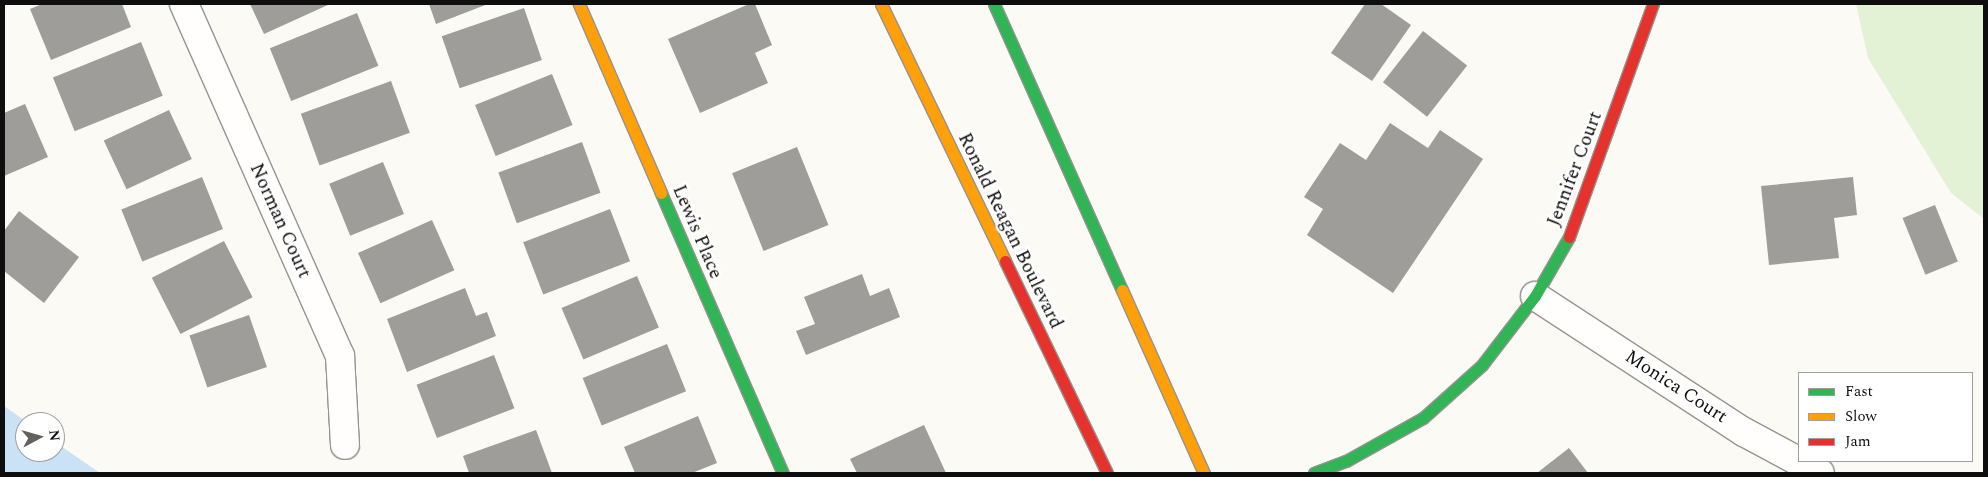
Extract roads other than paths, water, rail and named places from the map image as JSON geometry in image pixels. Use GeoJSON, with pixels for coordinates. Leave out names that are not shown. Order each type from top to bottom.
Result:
{"type":"FeatureCollection","features":[{"type":"Feature","properties":{"kind":"street","name":"Norman Court"},"geometry":{"type":"LineString","coordinates":[[184,4],[340,356],[346,445]]}},
{"type":"Feature","properties":{"kind":"street","name":"Lewis Place"},"geometry":{"type":"LineString","coordinates":[[579,4],[783,473]]}},
{"type":"Feature","properties":{"kind":"street","name":"Ronald Reagan Boulevard"},"geometry":{"type":"LineString","coordinates":[[881,4],[1107,473]]}},
{"type":"Feature","properties":{"kind":"street"},"geometry":{"type":"LineString","coordinates":[[994,4],[1204,473]]}},
{"type":"Feature","properties":{"kind":"street","name":"Jennifer Court"},"geometry":{"type":"LineString","coordinates":[[1314,473],[1346,460],[1423,418],[1482,365],[1535,296],[1575,226],[1653,4]]}},
{"type":"Feature","properties":{"kind":"street","name":"Monica Court"},"geometry":{"type":"LineString","coordinates":[[1535,296],[1744,432],[1798,461]]}},
{"type":"Feature","properties":{"kind":"street","name":"Monica Court"},"geometry":{"type":"LineString","coordinates":[[1800,462],[1820,473]]}},
{"type":"Feature","properties":{"kind":"water"},"geometry":{"type":"Polygon","coordinates":[[[4,406],[15,414],[15,462],[65,462],[65,449],[100,473],[4,473],[4,406]]]}}]}
